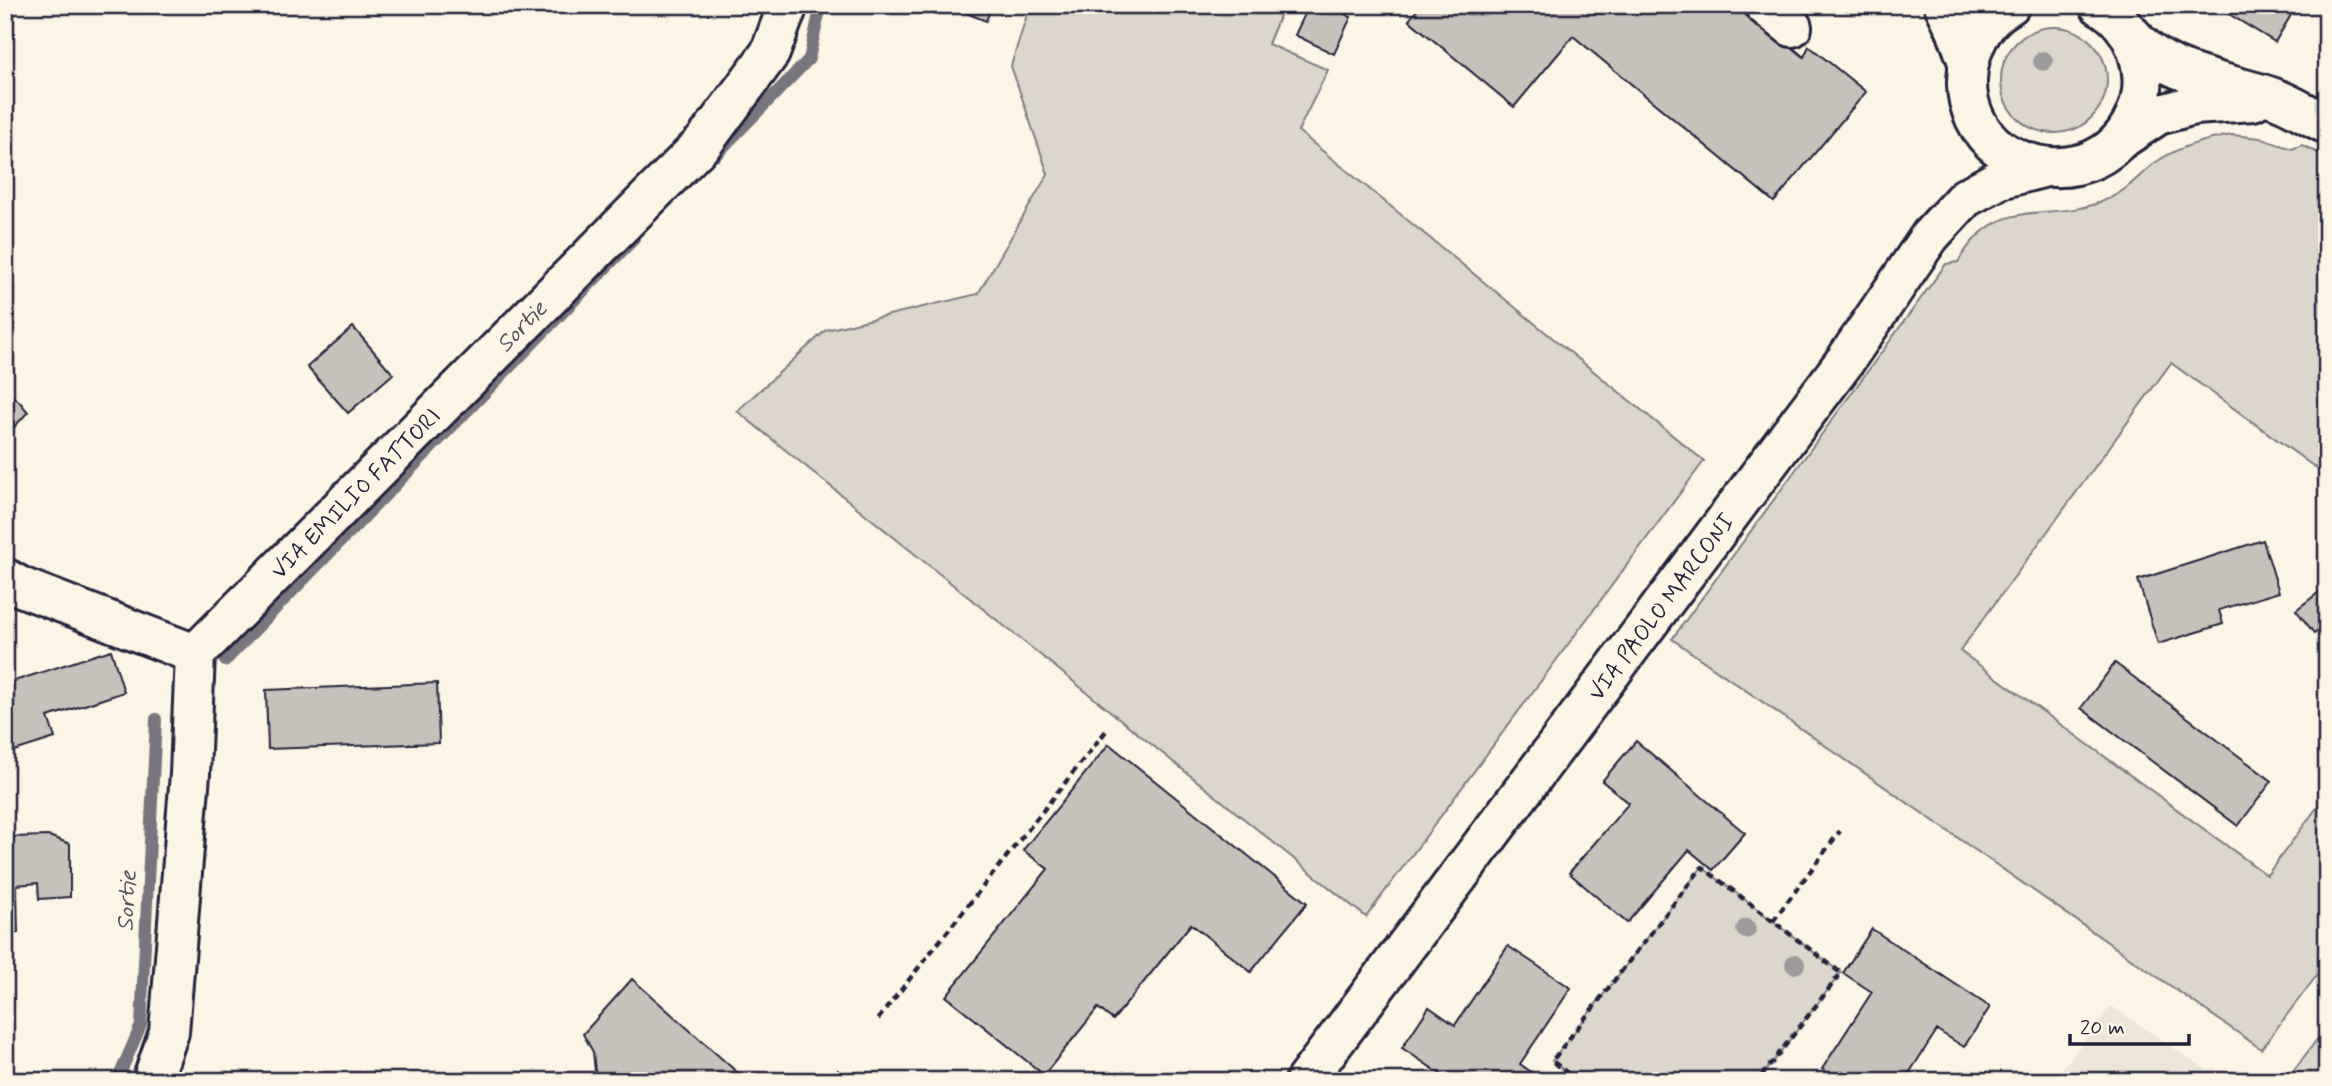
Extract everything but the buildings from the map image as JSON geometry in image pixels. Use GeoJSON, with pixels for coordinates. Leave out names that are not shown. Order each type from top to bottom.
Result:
{"type":"FeatureCollection","features":[{"type":"Feature","properties":{"kind":"street","name":"VIA EMILIO FATTORI"},"geometry":{"type":"LineString","coordinates":[[195,654],[704,142],[769,52],[788,5]]}},
{"type":"Feature","properties":{"kind":"street"},"geometry":{"type":"LineString","coordinates":[[1944,5],[1968,62]]}},
{"type":"Feature","properties":{"kind":"street"},"geometry":{"type":"LineString","coordinates":[[2010,5],[1999,12],[1979,34],[1968,62],[1967,92],[1975,119],[1991,142],[2015,159],[2042,168]]}},
{"type":"Feature","properties":{"kind":"street"},"geometry":{"type":"LineString","coordinates":[[2099,5],[2128,19],[2164,62],[2183,72],[2276,99],[2327,124]]}},
{"type":"Feature","properties":{"kind":"street"},"geometry":{"type":"LineString","coordinates":[[2117,142],[2136,116],[2143,88],[2141,60],[2128,19]]}},
{"type":"Feature","properties":{"kind":"street","name":"VIA PAOLO MARCONI"},"geometry":{"type":"LineString","coordinates":[[1305,1081],[1845,361],[1930,236],[1965,198],[2000,179],[2042,168],[2070,167],[2097,158],[2158,115],[2194,105],[2276,99]]}},
{"type":"Feature","properties":{"kind":"street"},"geometry":{"type":"LineString","coordinates":[[5,578],[21,587],[195,654],[190,774],[169,1032],[152,1081]]}},
{"type":"Feature","properties":{"kind":"path"},"geometry":{"type":"LineString","coordinates":[[878,1019],[1106,731]]}},
{"type":"Feature","properties":{"kind":"path"},"geometry":{"type":"LineString","coordinates":[[1773,921],[1840,831]]}},
{"type":"Feature","properties":{"kind":"path"},"geometry":{"type":"LineString","coordinates":[[1578,1081],[1552,1061],[1702,867],[1841,974],[1758,1081]]}},
{"type":"Feature","properties":{"kind":"path"},"geometry":{"type":"LineString","coordinates":[[830,1081],[839,1070]]}},
{"type":"Feature","properties":{"kind":"shaded area"},"geometry":{"type":"Polygon","coordinates":[[[1030,5],[1284,5],[1268,44],[1328,70],[1298,131],[1704,461],[1366,917],[737,411],[826,330],[978,294],[1048,174],[1011,66],[1030,5]]]}},
{"type":"Feature","properties":{"kind":"shaded area"},"geometry":{"type":"Polygon","coordinates":[[[2054,27],[2074,31],[2092,42],[2103,60],[2107,80],[2103,100],[2092,118],[2074,129],[2054,133],[2034,129],[2016,118],[2005,100],[2001,80],[2005,60],[2016,42],[2034,31],[2054,27]]]}},
{"type":"Feature","properties":{"kind":"shaded area"},"geometry":{"type":"Polygon","coordinates":[[[2232,135],[2260,138],[2292,149],[2302,145],[2327,157],[2327,476],[2171,363],[1960,651],[2267,875],[2327,794],[2327,962],[2261,1049],[1672,639],[1946,264],[1958,262],[1974,239],[1991,225],[2009,217],[2067,210],[2110,198],[2171,153],[2200,142],[2232,135]]]}},
{"type":"Feature","properties":{"kind":"shaded area"},"geometry":{"type":"Polygon","coordinates":[[[1702,867],[1841,973],[1758,1081],[1578,1081],[1552,1061],[1702,867]]]}},
{"type":"Feature","properties":{"kind":"shaded area"},"geometry":{"type":"Polygon","coordinates":[[[2111,1006],[2223,1081],[2053,1081],[2111,1006]]]}},
{"type":"Feature","properties":{"kind":"shaded area"},"geometry":{"type":"Polygon","coordinates":[[[2327,1026],[2327,1081],[2286,1081],[2327,1026]]]}},
{"type":"Feature","properties":{"kind":"waterway","name":"Sortie"},"geometry":{"type":"LineString","coordinates":[[715,156],[809,59],[821,5]]}},
{"type":"Feature","properties":{"kind":"waterway","name":"Sortie"},"geometry":{"type":"LineString","coordinates":[[225,661],[634,239]]}},
{"type":"Feature","properties":{"kind":"waterway","name":"Sortie"},"geometry":{"type":"LineString","coordinates":[[117,1081],[141,1025],[156,719]]}}]}
